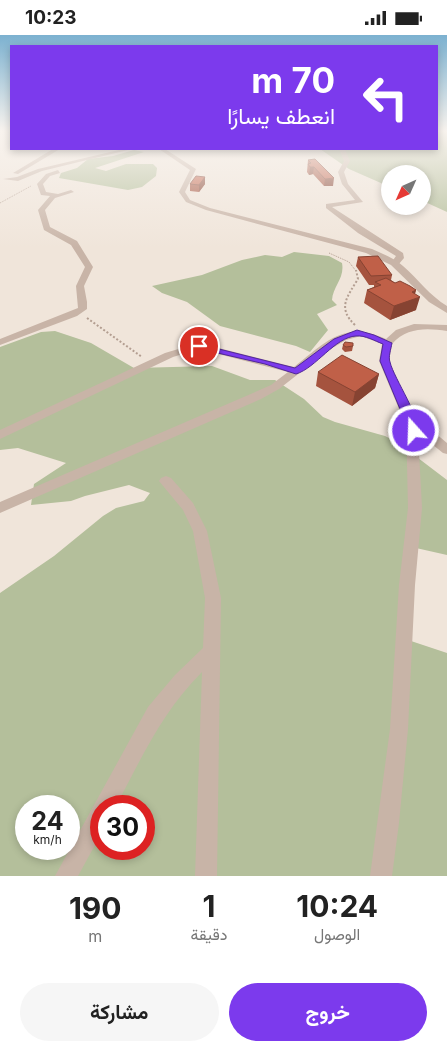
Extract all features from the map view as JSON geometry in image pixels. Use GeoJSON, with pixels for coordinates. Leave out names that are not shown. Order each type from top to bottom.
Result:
{"type":"FeatureCollection","features":[{"type":"Feature","properties":{"kind":"street"},"geometry":{"type":"LineString","coordinates":[[3,181],[23,169]]}},
{"type":"Feature","properties":{"kind":"street"},"geometry":{"type":"LineString","coordinates":[[3,181],[18,179],[43,169]]}},
{"type":"Feature","properties":{"kind":"street"},"geometry":{"type":"LineString","coordinates":[[65,169],[48,175],[40,184],[43,194],[56,195],[71,192]]}},
{"type":"Feature","properties":{"kind":"street"},"geometry":{"type":"LineString","coordinates":[[193,169],[182,192],[188,201],[196,205],[369,251],[395,263],[435,303],[447,310]]}},
{"type":"Feature","properties":{"kind":"street"},"geometry":{"type":"LineString","coordinates":[[343,169],[342,178],[360,202],[335,203],[328,205],[329,208],[361,231],[400,255],[400,258],[395,263]]}},
{"type":"Feature","properties":{"kind":"street"},"geometry":{"type":"LineString","coordinates":[[0,342],[74,314],[82,309],[83,302],[80,285],[89,267],[74,243],[53,232],[44,224],[41,210],[56,195]]}},
{"type":"Feature","properties":{"kind":"street"},"geometry":{"type":"LineString","coordinates":[[445,444],[412,420],[405,409],[384,361],[387,343],[402,331],[413,327],[441,327],[447,332]]}},
{"type":"Feature","properties":{"kind":"street"},"geometry":{"type":"LineString","coordinates":[[0,508],[257,396],[275,387],[337,341],[357,333],[387,343]]}},
{"type":"Feature","properties":{"kind":"street"},"geometry":{"type":"LineString","coordinates":[[0,435],[180,350],[199,346],[268,362],[296,371]]}},
{"type":"Feature","properties":{"kind":"street"},"geometry":{"type":"LineString","coordinates":[[381,876],[399,729],[407,585],[415,508],[412,420]]}},
{"type":"Feature","properties":{"kind":"street"},"geometry":{"type":"LineString","coordinates":[[166,481],[188,507],[200,531],[213,598],[206,876]]}},
{"type":"Feature","properties":{"kind":"street"},"geometry":{"type":"LineString","coordinates":[[112,795],[156,714],[181,681],[212,651]]}},
{"type":"Feature","properties":{"kind":"street"},"geometry":{"type":"LineString","coordinates":[[66,876],[90,833]]}},
{"type":"Feature","properties":{"kind":"path"},"geometry":{"type":"LineString","coordinates":[[0,203],[19,191],[40,184]]}},
{"type":"Feature","properties":{"kind":"path"},"geometry":{"type":"LineString","coordinates":[[326,251],[353,263],[356,269],[358,279],[347,298],[344,308],[346,317],[357,327],[357,333]]}},
{"type":"Feature","properties":{"kind":"path"},"geometry":{"type":"LineString","coordinates":[[74,314],[88,319],[150,364]]}},
{"type":"Feature","properties":{"kind":"green space"},"geometry":{"type":"Polygon","coordinates":[[[73,169],[106,171],[111,169],[157,169],[156,176],[142,187],[128,190],[59,178],[61,173],[73,169]]]}},
{"type":"Feature","properties":{"kind":"green space"},"geometry":{"type":"Polygon","coordinates":[[[350,169],[381,169],[381,183],[350,169]]]}},
{"type":"Feature","properties":{"kind":"green space"},"geometry":{"type":"Polygon","coordinates":[[[431,169],[447,169],[447,212],[431,205],[431,169]]]}},
{"type":"Feature","properties":{"kind":"green space"},"geometry":{"type":"Polygon","coordinates":[[[294,252],[329,256],[342,263],[342,273],[334,290],[332,300],[337,305],[317,314],[328,330],[310,352],[296,346],[220,326],[187,302],[162,293],[152,286],[202,275],[242,260],[265,255],[282,257],[294,252]]]}},
{"type":"Feature","properties":{"kind":"green space"},"geometry":{"type":"Polygon","coordinates":[[[55,331],[91,343],[134,368],[212,366],[250,380],[275,380],[304,399],[323,417],[385,436],[397,442],[447,480],[447,555],[416,548],[411,641],[447,653],[447,876],[0,876],[0,593],[54,556],[103,516],[116,508],[144,501],[150,493],[129,485],[71,501],[31,505],[34,484],[66,463],[18,448],[0,450],[0,347],[41,332],[55,331]]]}},
{"type":"Feature","properties":{"kind":"building"},"geometry":{"type":"Polygon","coordinates":[[[316,169],[325,169],[334,178],[325,179],[316,169]]]}},
{"type":"Feature","properties":{"kind":"building"},"geometry":{"type":"Polygon","coordinates":[[[196,176],[205,177],[199,185],[190,184],[196,176]]]}},
{"type":"Feature","properties":{"kind":"building"},"geometry":{"type":"Polygon","coordinates":[[[378,256],[392,275],[371,276],[358,257],[378,256]]]}},
{"type":"Feature","properties":{"kind":"building"},"geometry":{"type":"Polygon","coordinates":[[[386,278],[395,283],[400,281],[410,286],[416,290],[412,292],[420,297],[394,306],[367,290],[381,285],[375,282],[386,278]]]}},
{"type":"Feature","properties":{"kind":"building"},"geometry":{"type":"Polygon","coordinates":[[[345,342],[353,343],[353,346],[346,347],[343,345],[345,342]]]}},
{"type":"Feature","properties":{"kind":"building"},"geometry":{"type":"Polygon","coordinates":[[[342,355],[379,374],[355,392],[318,372],[342,355]]]}},
{"type":"Feature","properties":{"kind":"route"},"geometry":{"type":"LineString","coordinates":[[199,346],[268,362],[296,371],[337,341],[350,335],[357,333],[387,343],[384,361],[405,409],[412,420],[414,431]]}}]}
